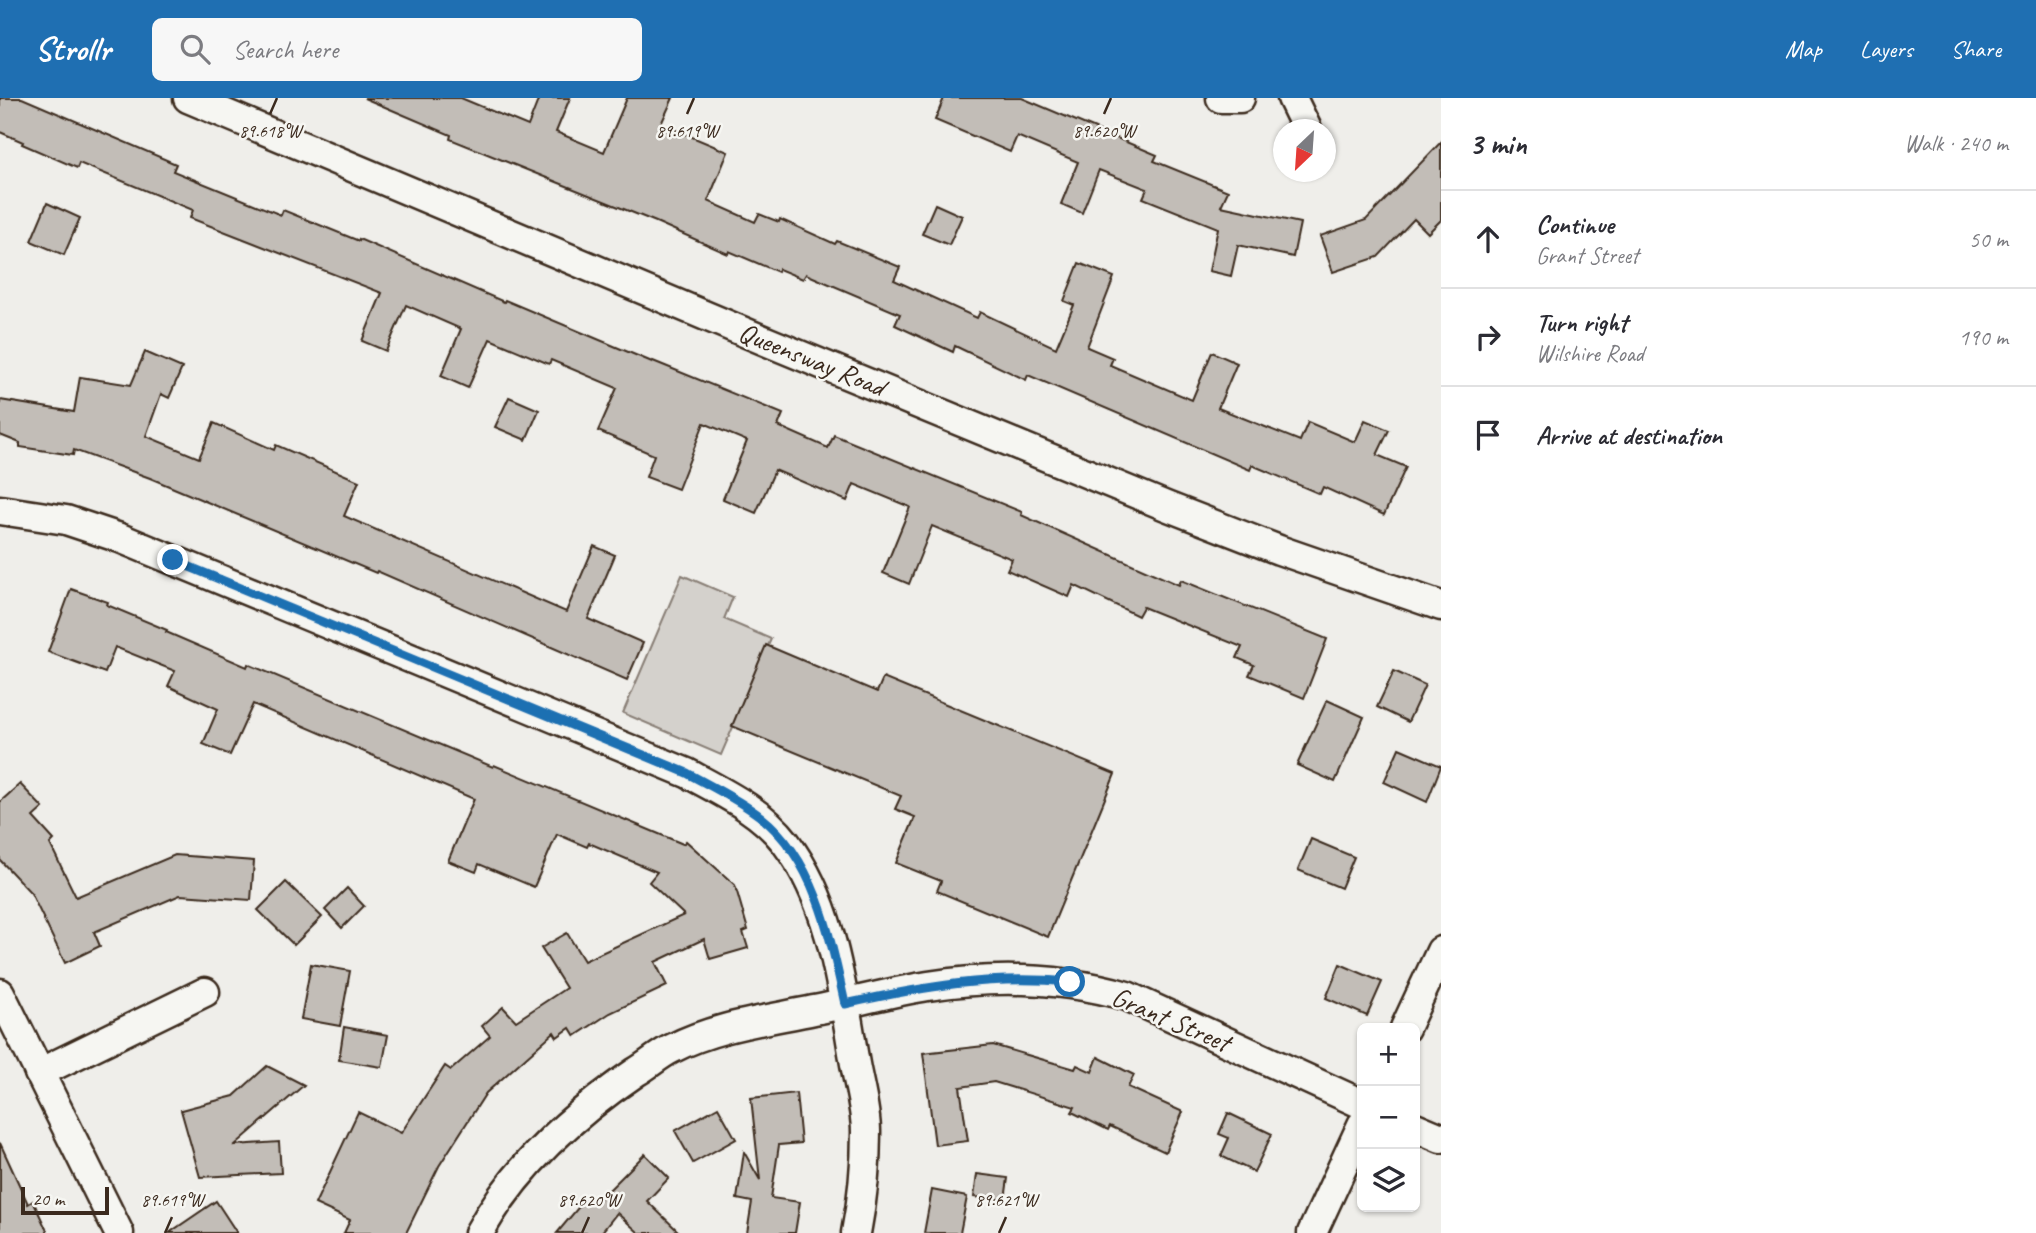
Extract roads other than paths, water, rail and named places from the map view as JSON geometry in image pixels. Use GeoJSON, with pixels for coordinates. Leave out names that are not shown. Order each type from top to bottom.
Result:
{"type":"FeatureCollection","features":[{"type":"Feature","properties":{"kind":"street","name":"Queensway Road"},"geometry":{"type":"LineString","coordinates":[[188,98],[1167,506],[1279,550],[1441,606]]}},
{"type":"Feature","properties":{"kind":"street"},"geometry":{"type":"LineString","coordinates":[[1221,98],[1240,98]]}},
{"type":"Feature","properties":{"kind":"street"},"geometry":{"type":"LineString","coordinates":[[1292,98],[1302,119]]}},
{"type":"Feature","properties":{"kind":"street"},"geometry":{"type":"LineString","coordinates":[[0,510],[66,520],[120,538],[687,773],[730,796],[762,818],[785,842],[816,895],[836,962],[866,1130],[856,1233]]}},
{"type":"Feature","properties":{"kind":"street"},"geometry":{"type":"LineString","coordinates":[[1407,1023],[1441,951]]}},
{"type":"Feature","properties":{"kind":"street","name":"Grant Street"},"geometry":{"type":"LineString","coordinates":[[479,1233],[525,1167],[565,1125],[613,1087],[672,1049],[733,1027],[928,986],[1012,979],[1049,980],[1094,987],[1127,996],[1357,1102]]}},
{"type":"Feature","properties":{"kind":"street"},"geometry":{"type":"LineString","coordinates":[[39,1073],[205,992]]}},
{"type":"Feature","properties":{"kind":"street"},"geometry":{"type":"LineString","coordinates":[[0,993],[119,1233]]}},
{"type":"Feature","properties":{"kind":"street"},"geometry":{"type":"LineString","coordinates":[[1420,1129],[1441,1138]]}},
{"type":"Feature","properties":{"kind":"street"},"geometry":{"type":"LineString","coordinates":[[1312,1233],[1357,1136]]}}]}
